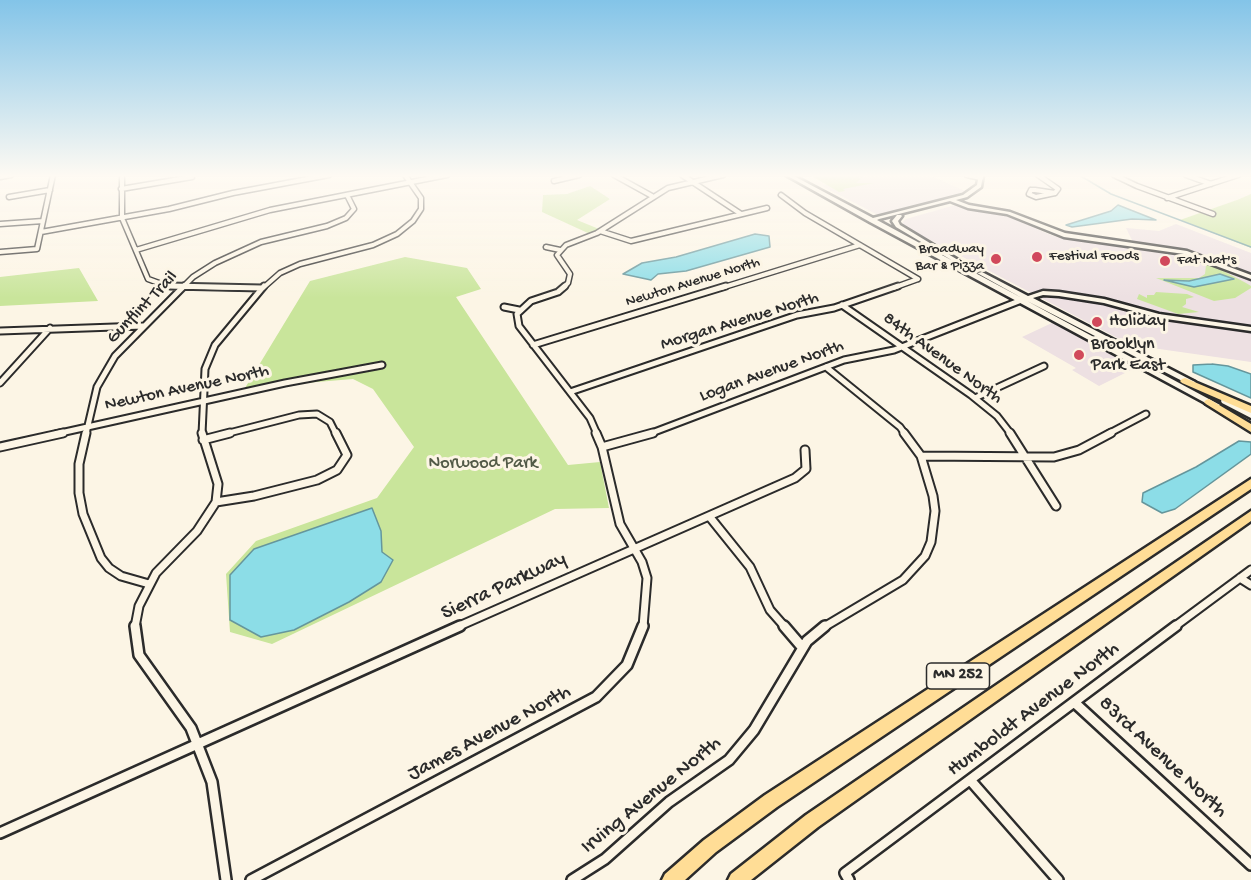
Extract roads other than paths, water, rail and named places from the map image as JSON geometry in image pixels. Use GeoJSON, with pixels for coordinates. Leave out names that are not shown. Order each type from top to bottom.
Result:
{"type":"FeatureCollection","features":[{"type":"Feature","properties":{"kind":"highway"},"geometry":{"type":"LineString","coordinates":[[1185,381],[1251,412]]}},
{"type":"Feature","properties":{"kind":"highway"},"geometry":{"type":"LineString","coordinates":[[1209,402],[1251,426]]}},
{"type":"Feature","properties":{"kind":"highway"},"geometry":{"type":"LineString","coordinates":[[1234,494],[1251,474]]}},
{"type":"Feature","properties":{"kind":"highway","name":"MN 252"},"geometry":{"type":"LineString","coordinates":[[672,880],[710,846],[771,801],[1251,483]]}},
{"type":"Feature","properties":{"kind":"highway","name":"MN 252"},"geometry":{"type":"LineString","coordinates":[[737,880],[812,821],[1251,515]]}},
{"type":"Feature","properties":{"kind":"main road"},"geometry":{"type":"LineString","coordinates":[[869,216],[955,260]]}},
{"type":"Feature","properties":{"kind":"main road"},"geometry":{"type":"LineString","coordinates":[[870,216],[1209,402]]}},
{"type":"Feature","properties":{"kind":"main road"},"geometry":{"type":"LineString","coordinates":[[877,220],[891,216]]}},
{"type":"Feature","properties":{"kind":"main road"},"geometry":{"type":"LineString","coordinates":[[877,220],[899,216]]}},
{"type":"Feature","properties":{"kind":"main road"},"geometry":{"type":"LineString","coordinates":[[899,216],[895,221],[898,226],[955,260],[1023,299],[1185,381]]}},
{"type":"Feature","properties":{"kind":"main road"},"geometry":{"type":"LineString","coordinates":[[1016,216],[1064,235],[1185,252],[1251,277]]}},
{"type":"Feature","properties":{"kind":"main road"},"geometry":{"type":"LineString","coordinates":[[1023,299],[1051,293],[1095,299],[1159,316],[1251,329]]}},
{"type":"Feature","properties":{"kind":"main road"},"geometry":{"type":"LineString","coordinates":[[1051,293],[1043,296],[1042,300],[1045,305],[1093,334]]}},
{"type":"Feature","properties":{"kind":"street"},"geometry":{"type":"LineString","coordinates":[[0,252],[37,249],[44,216]]}},
{"type":"Feature","properties":{"kind":"street"},"geometry":{"type":"LineString","coordinates":[[40,232],[132,216]]}},
{"type":"Feature","properties":{"kind":"street"},"geometry":{"type":"LineString","coordinates":[[136,250],[178,240],[248,216]]}},
{"type":"Feature","properties":{"kind":"street","name":"Gunflint Trail"},"geometry":{"type":"LineString","coordinates":[[149,584],[121,576],[100,558],[90,536],[81,503],[79,471],[87,426],[97,387],[105,372],[127,342],[183,287],[207,267],[240,250],[273,238],[327,226],[348,216]]}},
{"type":"Feature","properties":{"kind":"street"},"geometry":{"type":"LineString","coordinates":[[226,880],[212,782],[199,746],[191,728],[139,655],[135,639],[135,623],[139,606],[149,584],[169,558],[208,519],[216,502],[218,484],[202,440],[205,369],[209,357],[223,334],[272,279],[289,268],[373,245],[406,228],[417,216]]}},
{"type":"Feature","properties":{"kind":"street"},"geometry":{"type":"LineString","coordinates":[[504,307],[519,310],[531,301],[558,292],[568,284],[570,274],[558,259],[560,250],[566,245],[600,231],[622,216]]}},
{"type":"Feature","properties":{"kind":"street"},"geometry":{"type":"LineString","coordinates":[[600,231],[631,241],[733,216]]}},
{"type":"Feature","properties":{"kind":"street"},"geometry":{"type":"LineString","coordinates":[[810,216],[860,245]]}},
{"type":"Feature","properties":{"kind":"street"},"geometry":{"type":"LineString","coordinates":[[122,218],[148,279],[159,284],[183,287],[262,288]]}},
{"type":"Feature","properties":{"kind":"street"},"geometry":{"type":"LineString","coordinates":[[0,224],[43,221]]}},
{"type":"Feature","properties":{"kind":"street","name":"Morgan Avenue North"},"geometry":{"type":"LineString","coordinates":[[570,392],[797,315],[842,305],[918,279],[860,245]]}},
{"type":"Feature","properties":{"kind":"street","name":"Newton Avenue North"},"geometry":{"type":"LineString","coordinates":[[533,345],[860,245]]}},
{"type":"Feature","properties":{"kind":"street"},"geometry":{"type":"LineString","coordinates":[[546,248],[560,250]]}},
{"type":"Feature","properties":{"kind":"street","name":"Logan Avenue North"},"geometry":{"type":"LineString","coordinates":[[602,447],[642,437],[854,357],[876,355],[903,346],[1023,299]]}},
{"type":"Feature","properties":{"kind":"street","name":"84th Avenue North"},"geometry":{"type":"LineString","coordinates":[[842,305],[903,346],[997,416],[1027,458],[1056,506]]}},
{"type":"Feature","properties":{"kind":"street","name":"James Avenue North"},"geometry":{"type":"LineString","coordinates":[[251,880],[596,697],[627,665],[643,628],[648,594],[647,578],[642,562],[620,524],[602,447],[590,418],[519,326],[516,318],[519,310]]}},
{"type":"Feature","properties":{"kind":"street"},"geometry":{"type":"LineString","coordinates":[[0,331],[143,326]]}},
{"type":"Feature","properties":{"kind":"street"},"geometry":{"type":"LineString","coordinates":[[0,383],[50,328]]}},
{"type":"Feature","properties":{"kind":"street","name":"Newton Avenue North"},"geometry":{"type":"LineString","coordinates":[[0,447],[327,374],[382,365]]}},
{"type":"Feature","properties":{"kind":"street"},"geometry":{"type":"LineString","coordinates":[[975,398],[1044,366]]}},
{"type":"Feature","properties":{"kind":"street"},"geometry":{"type":"LineString","coordinates":[[826,367],[900,427],[921,456],[1054,457],[1079,450],[1146,414]]}},
{"type":"Feature","properties":{"kind":"street"},"geometry":{"type":"LineString","coordinates":[[202,440],[293,416],[317,414],[330,422],[348,455],[337,470],[317,480],[254,496],[216,502]]}},
{"type":"Feature","properties":{"kind":"street","name":"Sierra Parkway"},"geometry":{"type":"LineString","coordinates":[[0,833],[199,746],[802,474],[807,463],[806,450]]}},
{"type":"Feature","properties":{"kind":"street","name":"Irving Avenue North"},"geometry":{"type":"LineString","coordinates":[[572,880],[605,859],[669,802],[729,760],[754,730],[802,647],[818,630],[903,580],[925,556],[931,542],[934,511],[933,496],[921,456]]}},
{"type":"Feature","properties":{"kind":"street"},"geometry":{"type":"LineString","coordinates":[[709,516],[750,567],[770,610],[802,647]]}},
{"type":"Feature","properties":{"kind":"street","name":"Humboldt Avenue North"},"geometry":{"type":"LineString","coordinates":[[849,880],[845,873],[1251,570]]}},
{"type":"Feature","properties":{"kind":"street"},"geometry":{"type":"LineString","coordinates":[[1240,578],[1251,585]]}},
{"type":"Feature","properties":{"kind":"street","name":"83rd Avenue North"},"geometry":{"type":"LineString","coordinates":[[1075,703],[1251,865]]}},
{"type":"Feature","properties":{"kind":"street"},"geometry":{"type":"LineString","coordinates":[[970,781],[1058,880]]}},
{"type":"Feature","properties":{"kind":"water"},"geometry":{"type":"Polygon","coordinates":[[[1095,216],[1146,216],[1156,220],[1132,219],[1072,227],[1066,225],[1095,216]]]}},
{"type":"Feature","properties":{"kind":"water"},"geometry":{"type":"Polygon","coordinates":[[[755,234],[769,236],[770,247],[686,271],[658,274],[651,280],[623,274],[642,263],[676,257],[755,234]]]}},
{"type":"Feature","properties":{"kind":"water"},"geometry":{"type":"Polygon","coordinates":[[[1220,274],[1234,279],[1194,287],[1164,280],[1189,281],[1220,274]]]}},
{"type":"Feature","properties":{"kind":"water"},"geometry":{"type":"Polygon","coordinates":[[[1193,365],[1228,366],[1251,374],[1251,398],[1193,372],[1193,365]]]}},
{"type":"Feature","properties":{"kind":"water"},"geometry":{"type":"Polygon","coordinates":[[[1239,441],[1251,442],[1251,454],[1175,509],[1162,513],[1142,502],[1143,493],[1196,467],[1239,441]]]}},
{"type":"Feature","properties":{"kind":"water"},"geometry":{"type":"Polygon","coordinates":[[[372,508],[381,531],[382,552],[393,560],[381,582],[349,602],[294,630],[261,637],[230,620],[230,575],[254,549],[372,508]]]}},
{"type":"Feature","properties":{"kind":"waterway"},"geometry":{"type":"LineString","coordinates":[[1169,216],[1251,247]]}},
{"type":"Feature","properties":{"kind":"place","name":"Festival Foods"},"geometry":{"type":"Point","coordinates":[1037,257]}},
{"type":"Feature","properties":{"kind":"place","name":"Broadway Bar & Pizza"},"geometry":{"type":"Point","coordinates":[996,259]}},
{"type":"Feature","properties":{"kind":"place","name":"Fat Nat's"},"geometry":{"type":"Point","coordinates":[1165,261]}},
{"type":"Feature","properties":{"kind":"place","name":"Holiday"},"geometry":{"type":"Point","coordinates":[1097,322]}},
{"type":"Feature","properties":{"kind":"place","name":"Brooklyn Park East"},"geometry":{"type":"Point","coordinates":[1079,355]}},
{"type":"Feature","properties":{"kind":"park label","name":"Norwood Park"},"geometry":{"type":"Point","coordinates":[483,464]}}]}
